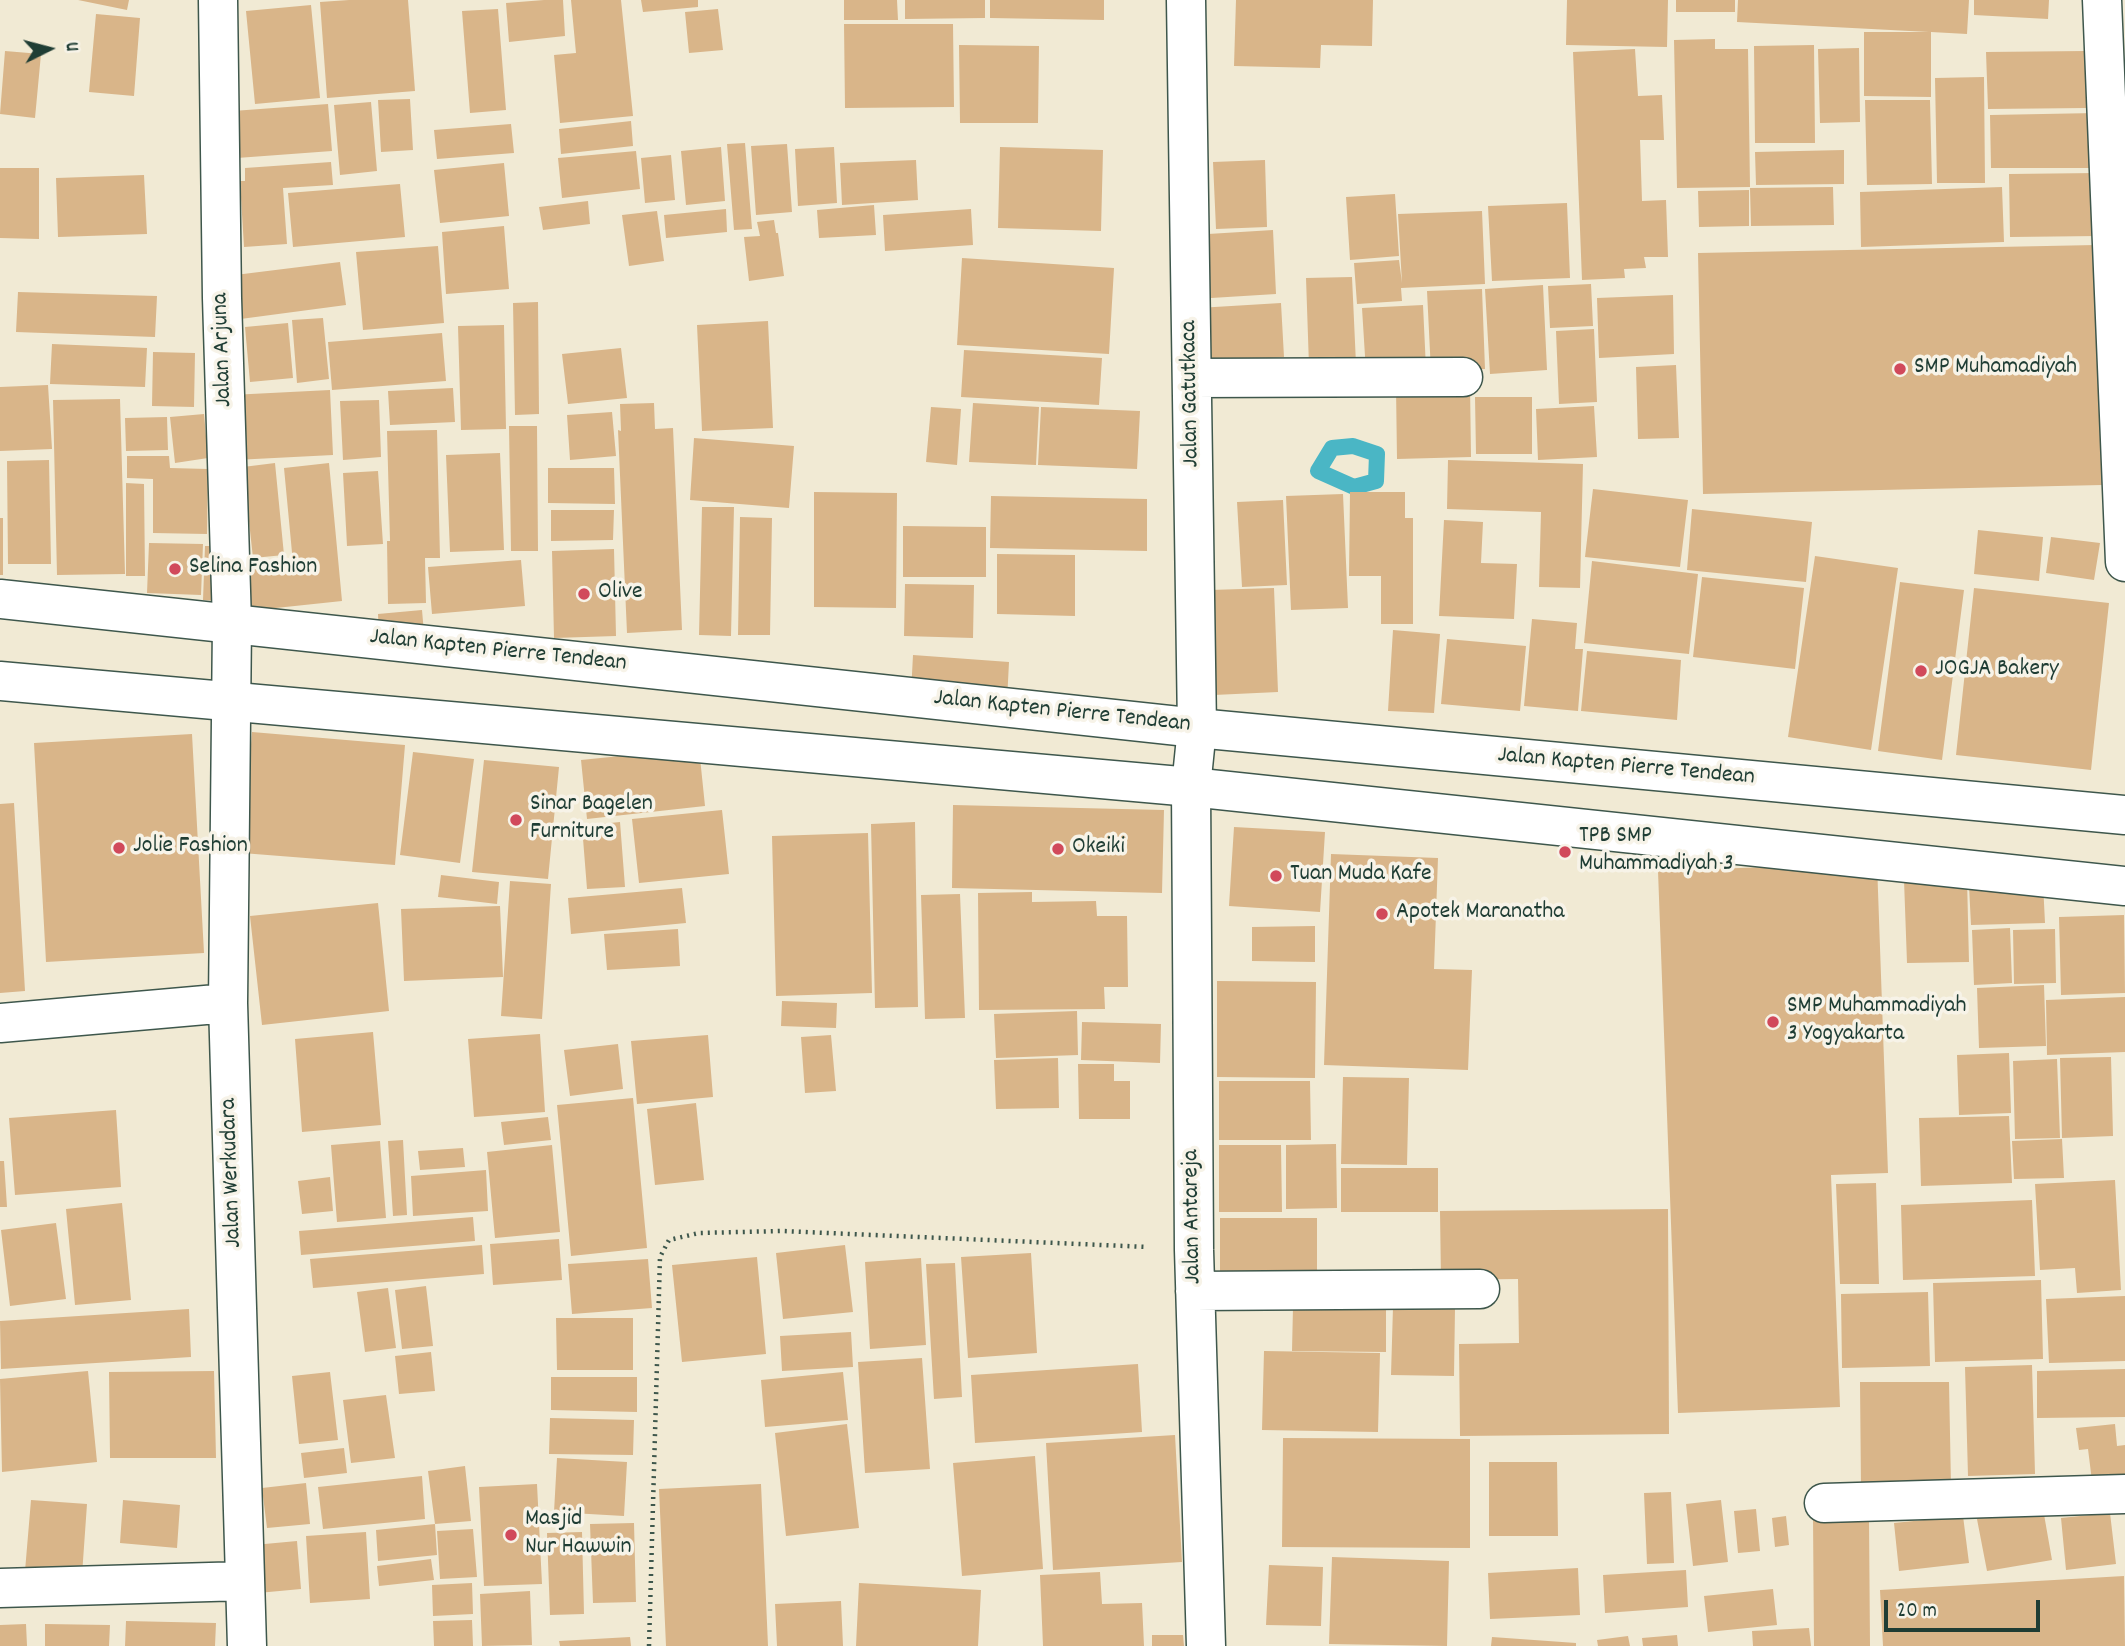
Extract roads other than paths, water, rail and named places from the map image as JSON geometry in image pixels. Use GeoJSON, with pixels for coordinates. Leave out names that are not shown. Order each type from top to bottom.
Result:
{"type":"FeatureCollection","features":[{"type":"Feature","properties":{"kind":"street","name":"Jalan Arjuna"},"geometry":{"type":"LineString","coordinates":[[218,0],[232,700]]}},
{"type":"Feature","properties":{"kind":"street","name":"Jalan Gatutkaca"},"geometry":{"type":"LineString","coordinates":[[1186,0],[1197,728],[1191,787]]}},
{"type":"Feature","properties":{"kind":"street"},"geometry":{"type":"LineString","coordinates":[[2102,0],[2115,68],[2125,562]]}},
{"type":"Feature","properties":{"kind":"street"},"geometry":{"type":"LineString","coordinates":[[1192,378],[1463,377]]}},
{"type":"Feature","properties":{"kind":"street","name":"Jalan Kapten Pierre Tendean"},"geometry":{"type":"LineString","coordinates":[[0,599],[1197,728],[2125,815]]}},
{"type":"Feature","properties":{"kind":"street"},"geometry":{"type":"LineString","coordinates":[[0,681],[1191,787],[2125,886]]}},
{"type":"Feature","properties":{"kind":"street","name":"Jalan Werkudara"},"geometry":{"type":"LineString","coordinates":[[232,700],[228,1003],[247,1646]]}},
{"type":"Feature","properties":{"kind":"street","name":"Jalan Antareja"},"geometry":{"type":"LineString","coordinates":[[1191,787],[1194,1250],[1206,1646]]}},
{"type":"Feature","properties":{"kind":"street"},"geometry":{"type":"LineString","coordinates":[[0,1023],[228,1003]]}},
{"type":"Feature","properties":{"kind":"street"},"geometry":{"type":"LineString","coordinates":[[1195,1291],[1480,1289]]}},
{"type":"Feature","properties":{"kind":"street"},"geometry":{"type":"LineString","coordinates":[[1824,1503],[2125,1494]]}},
{"type":"Feature","properties":{"kind":"street"},"geometry":{"type":"LineString","coordinates":[[0,1588],[245,1581]]}},
{"type":"Feature","properties":{"kind":"waterway"},"geometry":{"type":"LineString","coordinates":[[1353,446],[1377,454],[1376,481],[1354,487],[1318,471],[1332,448],[1353,446]]}},
{"type":"Feature","properties":{"kind":"place","name":"SMP Muhamadiyah"},"geometry":{"type":"Point","coordinates":[1900,369]}},
{"type":"Feature","properties":{"kind":"place","name":"Selina Fashion"},"geometry":{"type":"Point","coordinates":[175,569]}},
{"type":"Feature","properties":{"kind":"place","name":"Olive"},"geometry":{"type":"Point","coordinates":[584,594]}},
{"type":"Feature","properties":{"kind":"place","name":"JOGJA Bakery"},"geometry":{"type":"Point","coordinates":[1921,671]}},
{"type":"Feature","properties":{"kind":"place","name":"Sinar Bagelen Furniture"},"geometry":{"type":"Point","coordinates":[516,820]}},
{"type":"Feature","properties":{"kind":"place","name":"Jolie Fashion"},"geometry":{"type":"Point","coordinates":[119,848]}},
{"type":"Feature","properties":{"kind":"place","name":"Okeiki"},"geometry":{"type":"Point","coordinates":[1058,849]}},
{"type":"Feature","properties":{"kind":"place","name":"TPB SMP Muhammadiyah 3"},"geometry":{"type":"Point","coordinates":[1565,852]}},
{"type":"Feature","properties":{"kind":"place","name":"Tuan Muda Kafe"},"geometry":{"type":"Point","coordinates":[1276,876]}},
{"type":"Feature","properties":{"kind":"place","name":"Apotek Maranatha"},"geometry":{"type":"Point","coordinates":[1382,914]}},
{"type":"Feature","properties":{"kind":"place","name":"SMP Muhammadiyah 3 Yogyakarta"},"geometry":{"type":"Point","coordinates":[1773,1022]}},
{"type":"Feature","properties":{"kind":"place","name":"Masjid Nur Hawwin"},"geometry":{"type":"Point","coordinates":[511,1535]}}]}
